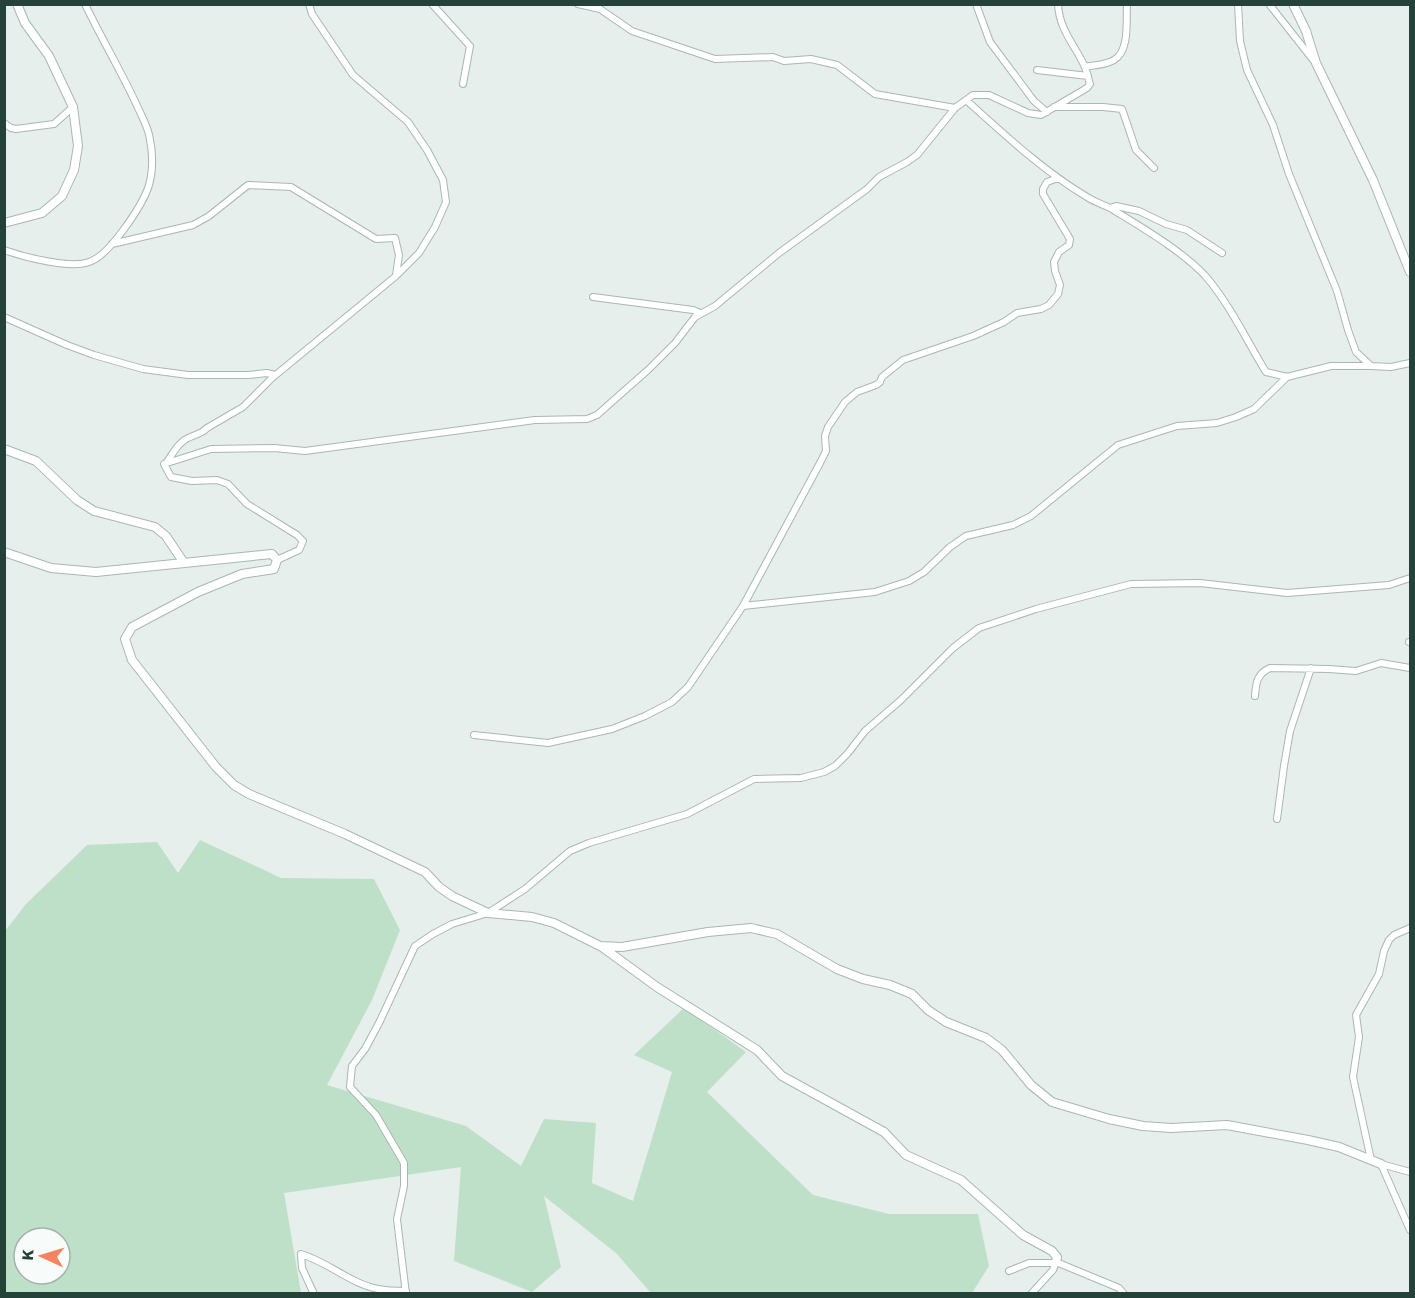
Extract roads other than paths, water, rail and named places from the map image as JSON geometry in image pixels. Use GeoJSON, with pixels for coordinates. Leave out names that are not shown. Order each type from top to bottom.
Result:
{"type":"FeatureCollection","features":[{"type":"Feature","properties":{"kind":"street"},"geometry":{"type":"LineString","coordinates":[[4,224],[42,213],[62,196],[74,170],[78,146],[73,107],[49,56],[25,23],[17,4]]}},
{"type":"Feature","properties":{"kind":"street"},"geometry":{"type":"LineString","coordinates":[[4,250],[44,261],[87,263],[99,258],[112,244],[146,195],[151,174],[150,139],[128,86],[85,4]]}},
{"type":"Feature","properties":{"kind":"street"},"geometry":{"type":"LineString","coordinates":[[164,464],[181,442],[202,433],[243,407],[275,375],[396,276],[419,252],[446,202],[443,180],[427,150],[408,122],[353,75],[312,14],[309,4]]}},
{"type":"Feature","properties":{"kind":"street"},"geometry":{"type":"LineString","coordinates":[[432,4],[470,46],[464,84]]}},
{"type":"Feature","properties":{"kind":"street"},"geometry":{"type":"LineString","coordinates":[[578,4],[600,9],[632,30],[715,59],[766,57],[784,61],[811,59],[837,65],[875,94],[955,108]]}},
{"type":"Feature","properties":{"kind":"street"},"geometry":{"type":"LineString","coordinates":[[976,4],[990,42],[1034,101],[1047,112]]}},
{"type":"Feature","properties":{"kind":"street"},"geometry":{"type":"LineString","coordinates":[[164,464],[211,449],[274,448],[305,451],[535,420],[587,419],[604,411],[649,369],[700,313],[715,306],[779,253],[867,189],[879,177],[917,155],[955,108],[972,95],[989,95],[1028,113],[1041,115],[1087,88],[1090,84],[1085,66],[1064,32],[1058,17],[1058,4]]}},
{"type":"Feature","properties":{"kind":"street"},"geometry":{"type":"LineString","coordinates":[[1085,66],[1112,62],[1119,57],[1123,50],[1127,4]]}},
{"type":"Feature","properties":{"kind":"street"},"geometry":{"type":"LineString","coordinates":[[1238,4],[1240,41],[1247,70],[1273,125],[1289,174],[1337,291],[1356,352],[1371,366]]}},
{"type":"Feature","properties":{"kind":"street"},"geometry":{"type":"LineString","coordinates":[[1269,4],[1316,63]]}},
{"type":"Feature","properties":{"kind":"street"},"geometry":{"type":"LineString","coordinates":[[1293,4],[1306,31],[1316,63],[1373,180],[1410,272]]}},
{"type":"Feature","properties":{"kind":"street"},"geometry":{"type":"LineString","coordinates":[[1037,70],[1088,76]]}},
{"type":"Feature","properties":{"kind":"street"},"geometry":{"type":"LineString","coordinates":[[966,100],[1032,159],[1058,178],[1090,199],[1110,208],[1183,256],[1207,278],[1225,303],[1266,372],[1287,377],[1332,366],[1391,367],[1410,363]]}},
{"type":"Feature","properties":{"kind":"street"},"geometry":{"type":"LineString","coordinates":[[4,123],[16,129],[54,124],[73,107]]}},
{"type":"Feature","properties":{"kind":"street"},"geometry":{"type":"LineString","coordinates":[[1054,107],[1122,109],[1136,150],[1154,168]]}},
{"type":"Feature","properties":{"kind":"street"},"geometry":{"type":"LineString","coordinates":[[474,735],[548,743],[612,729],[672,702],[688,687],[743,606],[826,451],[825,436],[828,427],[845,402],[857,392],[880,382],[882,376],[903,360],[973,336],[1004,322],[1017,313],[1041,309],[1049,305],[1058,294],[1060,285],[1054,271],[1054,262],[1059,252],[1069,245],[1070,239],[1043,194],[1043,189],[1047,182],[1058,178]]}},
{"type":"Feature","properties":{"kind":"street"},"geometry":{"type":"LineString","coordinates":[[112,244],[193,225],[209,216],[248,185],[291,187],[376,239],[395,238],[399,255],[396,276]]}},
{"type":"Feature","properties":{"kind":"street"},"geometry":{"type":"LineString","coordinates":[[1110,208],[1116,206],[1139,211],[1166,224],[1187,230],[1222,253]]}},
{"type":"Feature","properties":{"kind":"street"},"geometry":{"type":"LineString","coordinates":[[593,297],[693,310],[700,313]]}},
{"type":"Feature","properties":{"kind":"street"},"geometry":{"type":"LineString","coordinates":[[4,317],[67,345],[143,369],[188,375],[267,373],[275,375]]}},
{"type":"Feature","properties":{"kind":"street"},"geometry":{"type":"LineString","coordinates":[[743,606],[875,592],[909,581],[924,572],[950,547],[966,536],[1013,525],[1031,516],[1118,445],[1177,426],[1217,423],[1236,417],[1254,409],[1287,377]]}},
{"type":"Feature","properties":{"kind":"street"},"geometry":{"type":"LineString","coordinates":[[4,449],[36,461],[77,500],[94,511],[155,527],[166,536],[184,563]]}},
{"type":"Feature","properties":{"kind":"street"},"geometry":{"type":"LineString","coordinates":[[164,464],[171,477],[192,481],[217,480],[228,484],[247,504],[303,541],[299,550],[277,560],[274,569],[242,574],[198,592],[132,627],[125,639],[132,660],[216,767],[249,794],[345,834],[425,873],[452,896],[488,913],[532,917],[554,923],[600,946],[657,987],[757,1050],[782,1076],[884,1132],[906,1155],[961,1180],[1023,1235],[1052,1251],[1057,1257],[1053,1270],[1031,1293]]}},
{"type":"Feature","properties":{"kind":"street"},"geometry":{"type":"LineString","coordinates":[[4,552],[51,568],[96,572],[272,554],[277,560]]}},
{"type":"Feature","properties":{"kind":"street"},"geometry":{"type":"LineString","coordinates":[[314,1293],[302,1268],[301,1254],[317,1259],[377,1289],[406,1292],[398,1219],[404,1186],[404,1163],[376,1115],[350,1087],[350,1075],[352,1066],[365,1049],[379,1023],[415,946],[433,933],[452,924],[488,913],[525,889],[570,850],[687,814],[754,779],[801,778],[829,769],[848,753],[865,731],[901,700],[953,648],[980,628],[1001,620],[1131,584],[1200,583],[1287,593],[1389,585],[1410,578]]}},
{"type":"Feature","properties":{"kind":"street"},"geometry":{"type":"LineString","coordinates":[[1255,696],[1258,676],[1270,668],[1356,671],[1381,663],[1410,668]]}},
{"type":"Feature","properties":{"kind":"street"},"geometry":{"type":"LineString","coordinates":[[1277,819],[1290,731],[1311,668]]}},
{"type":"Feature","properties":{"kind":"street"},"geometry":{"type":"LineString","coordinates":[[600,946],[622,947],[708,932],[751,928],[777,934],[837,969],[912,994],[928,1010],[946,1022],[986,1038],[1002,1050],[1031,1085],[1052,1102],[1109,1119],[1143,1126],[1171,1128],[1227,1125],[1308,1140],[1339,1147],[1381,1164],[1410,1172]]}},
{"type":"Feature","properties":{"kind":"street"},"geometry":{"type":"LineString","coordinates":[[1371,1160],[1353,1077],[1359,1037],[1356,1015],[1379,974],[1389,940],[1394,935],[1410,928]]}},
{"type":"Feature","properties":{"kind":"street"},"geometry":{"type":"LineString","coordinates":[[1381,1164],[1410,1230]]}},
{"type":"Feature","properties":{"kind":"street"},"geometry":{"type":"LineString","coordinates":[[1009,1271],[1029,1263],[1056,1262],[1119,1288],[1125,1293]]}}]}
